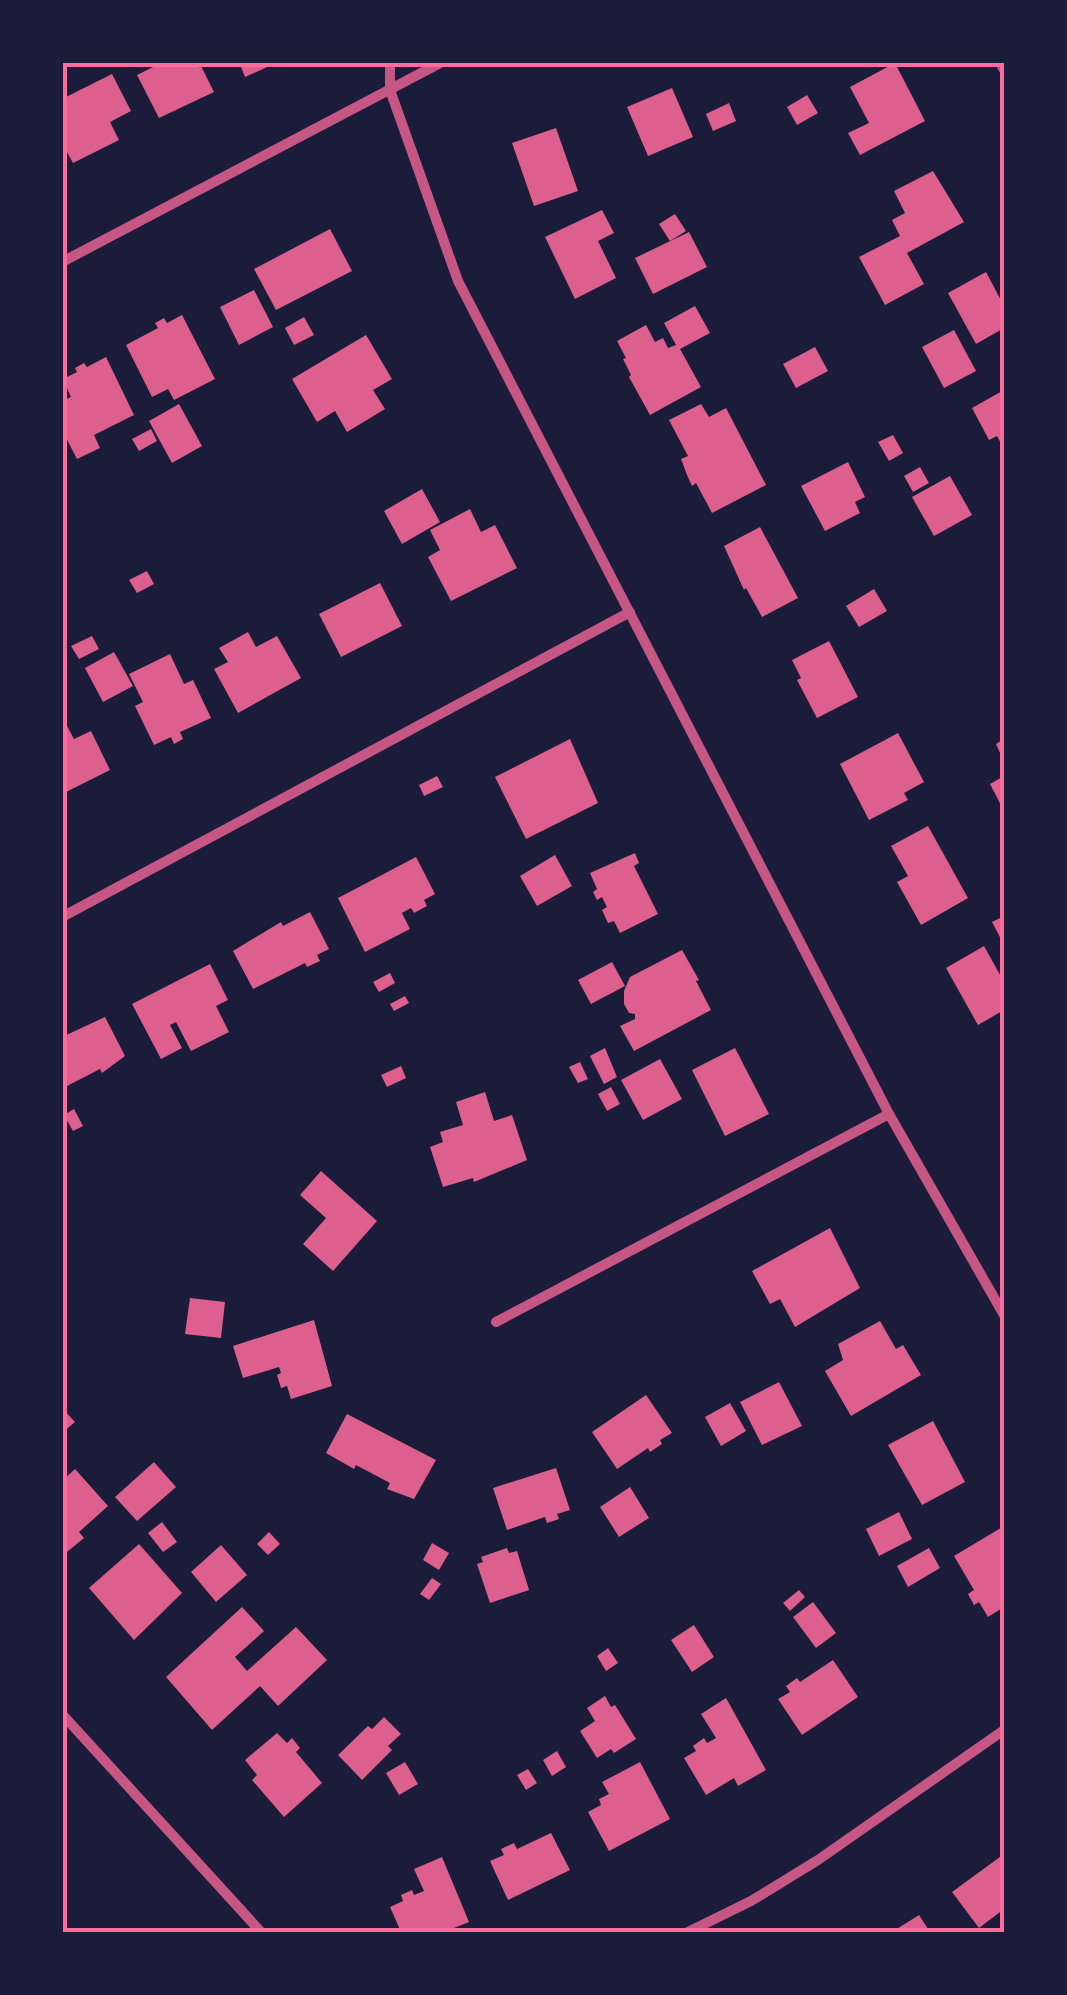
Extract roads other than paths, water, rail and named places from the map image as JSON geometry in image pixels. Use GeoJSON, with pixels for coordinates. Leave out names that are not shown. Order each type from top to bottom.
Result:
{"type":"FeatureCollection","features":[{"type":"Feature","properties":{"kind":"street"},"geometry":{"type":"LineString","coordinates":[[390,62],[390,90],[458,281],[889,1114],[1004,1315]]}},
{"type":"Feature","properties":{"kind":"street"},"geometry":{"type":"LineString","coordinates":[[62,262],[442,62]]}},
{"type":"Feature","properties":{"kind":"street"},"geometry":{"type":"LineString","coordinates":[[1000,62],[1004,70]]}},
{"type":"Feature","properties":{"kind":"street"},"geometry":{"type":"LineString","coordinates":[[62,917],[630,612]]}},
{"type":"Feature","properties":{"kind":"street"},"geometry":{"type":"LineString","coordinates":[[496,1322],[889,1114]]}},
{"type":"Feature","properties":{"kind":"street"},"geometry":{"type":"LineString","coordinates":[[62,1714],[261,1932]]}},
{"type":"Feature","properties":{"kind":"street"},"geometry":{"type":"LineString","coordinates":[[688,1932],[751,1901],[818,1860],[1004,1730]]}}]}
